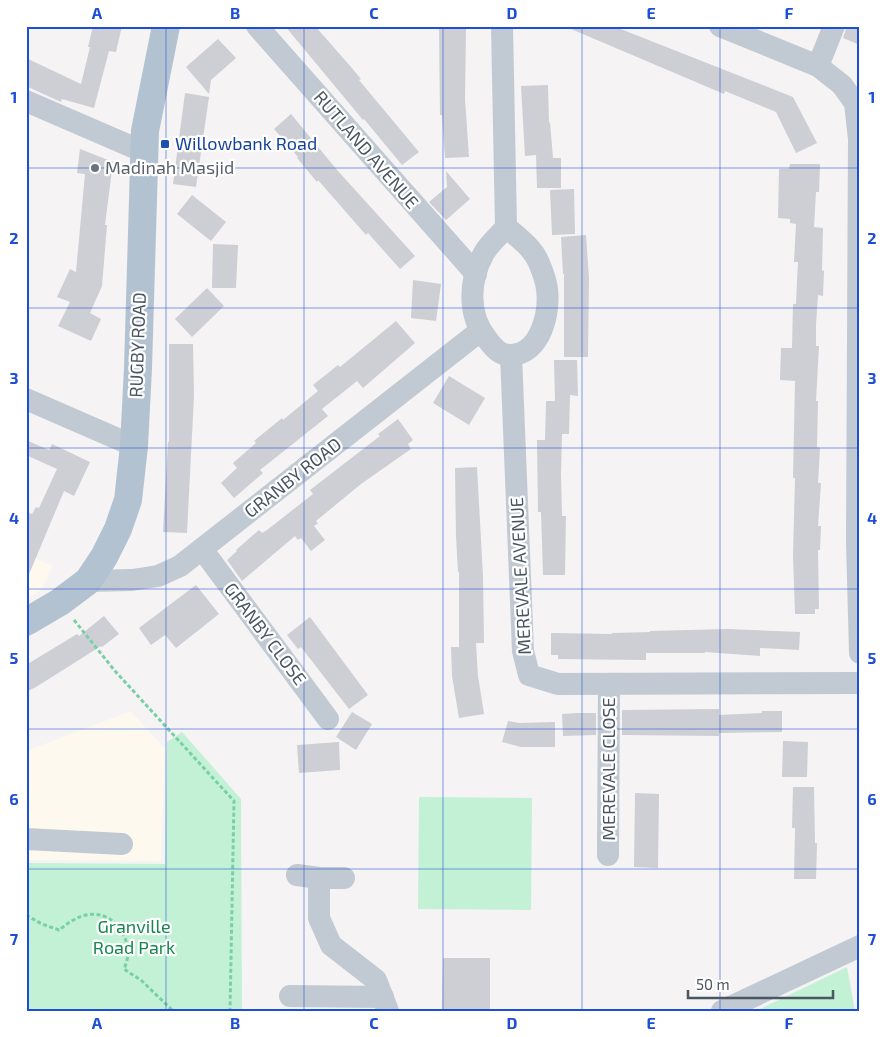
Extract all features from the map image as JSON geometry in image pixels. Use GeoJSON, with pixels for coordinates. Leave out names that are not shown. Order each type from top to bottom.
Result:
{"type":"FeatureCollection","features":[{"type":"Feature","properties":{"kind":"main road","name":"RUGBY ROAD"},"geometry":{"type":"LineString","coordinates":[[26,622],[60,602],[88,581],[104,557],[118,529],[128,500],[134,446],[138,368],[146,123],[166,26]]}},
{"type":"Feature","properties":{"kind":"street","name":"RUTLAND AVENUE"},"geometry":{"type":"LineString","coordinates":[[257,26],[476,274]]}},
{"type":"Feature","properties":{"kind":"street"},"geometry":{"type":"LineString","coordinates":[[502,26],[506,227],[484,253],[476,274],[472,294],[474,314],[480,331],[497,351],[511,355],[528,350],[541,333],[546,311],[547,289],[539,262],[524,242],[506,227]]}},
{"type":"Feature","properties":{"kind":"street"},"geometry":{"type":"LineString","coordinates":[[720,26],[818,66],[842,85],[857,103],[859,139],[857,542],[860,653]]}},
{"type":"Feature","properties":{"kind":"street"},"geometry":{"type":"LineString","coordinates":[[818,66],[834,26]]}},
{"type":"Feature","properties":{"kind":"street"},"geometry":{"type":"LineString","coordinates":[[26,101],[144,152]]}},
{"type":"Feature","properties":{"kind":"street","name":"GRANBY ROAD"},"geometry":{"type":"LineString","coordinates":[[88,581],[132,580],[158,576],[180,566],[480,331]]}},
{"type":"Feature","properties":{"kind":"street","name":"MEREVALE AVENUE"},"geometry":{"type":"LineString","coordinates":[[511,355],[523,651],[529,675],[558,684],[860,684]]}},
{"type":"Feature","properties":{"kind":"street"},"geometry":{"type":"LineString","coordinates":[[26,399],[134,446]]}},
{"type":"Feature","properties":{"kind":"street","name":"GRANBY CLOSE"},"geometry":{"type":"LineString","coordinates":[[202,550],[328,718]]}},
{"type":"Feature","properties":{"kind":"street","name":"MEREVALE CLOSE"},"geometry":{"type":"LineString","coordinates":[[608,855],[610,684]]}},
{"type":"Feature","properties":{"kind":"street"},"geometry":{"type":"LineString","coordinates":[[26,839],[122,844]]}},
{"type":"Feature","properties":{"kind":"street"},"geometry":{"type":"LineString","coordinates":[[290,996],[385,1004],[376,980],[331,944],[319,918],[308,876],[344,878]]}},
{"type":"Feature","properties":{"kind":"street"},"geometry":{"type":"LineString","coordinates":[[722,1011],[860,946]]}},
{"type":"Feature","properties":{"kind":"path"},"geometry":{"type":"LineString","coordinates":[[60,602],[115,671],[234,801],[230,1011]]}},
{"type":"Feature","properties":{"kind":"path"},"geometry":{"type":"LineString","coordinates":[[26,915],[42,924],[59,930],[73,920],[86,915],[104,915],[117,924],[125,938],[129,955],[124,969],[142,981],[173,1011]]}},
{"type":"Feature","properties":{"kind":"shaded area"},"geometry":{"type":"Polygon","coordinates":[[[26,554],[53,566],[41,590],[26,600],[26,554]]]}},
{"type":"Feature","properties":{"kind":"shaded area"},"geometry":{"type":"Polygon","coordinates":[[[131,711],[165,749],[161,861],[26,860],[26,751],[131,711]]]}},
{"type":"Feature","properties":{"kind":"green space","name":"Granville Road Park"},"geometry":{"type":"Polygon","coordinates":[[[182,732],[241,799],[242,1011],[26,1011],[26,863],[165,864],[167,742],[182,732]]]}},
{"type":"Feature","properties":{"kind":"green space"},"geometry":{"type":"Polygon","coordinates":[[[419,797],[532,798],[531,910],[418,909],[419,797]]]}},
{"type":"Feature","properties":{"kind":"green space"},"geometry":{"type":"Polygon","coordinates":[[[847,967],[855,1011],[756,1011],[847,967]]]}},
{"type":"Feature","properties":{"kind":"building"},"geometry":{"type":"Polygon","coordinates":[[[93,26],[122,26],[116,52],[109,51],[94,108],[62,99],[61,102],[26,86],[26,58],[81,84],[93,26]]]}},
{"type":"Feature","properties":{"kind":"building"},"geometry":{"type":"Polygon","coordinates":[[[285,26],[315,26],[361,79],[359,80],[419,152],[402,165],[285,26]]]}},
{"type":"Feature","properties":{"kind":"building"},"geometry":{"type":"Polygon","coordinates":[[[439,26],[466,26],[465,99],[469,157],[445,158],[442,115],[440,115],[439,26]]]}},
{"type":"Feature","properties":{"kind":"building"},"geometry":{"type":"Polygon","coordinates":[[[564,26],[613,26],[793,97],[817,143],[796,153],[776,112],[725,91],[724,94],[564,26]]]}},
{"type":"Feature","properties":{"kind":"building"},"geometry":{"type":"Polygon","coordinates":[[[847,26],[860,26],[860,45],[843,38],[847,26]]]}},
{"type":"Feature","properties":{"kind":"building"},"geometry":{"type":"Polygon","coordinates":[[[218,39],[236,58],[211,80],[209,94],[186,67],[218,39]]]}},
{"type":"Feature","properties":{"kind":"building"},"geometry":{"type":"Polygon","coordinates":[[[548,85],[549,123],[553,158],[561,158],[561,188],[537,188],[536,155],[525,156],[521,86],[548,85]]]}},
{"type":"Feature","properties":{"kind":"building"},"geometry":{"type":"Polygon","coordinates":[[[185,93],[209,97],[196,187],[173,184],[185,93]]]}},
{"type":"Feature","properties":{"kind":"building"},"geometry":{"type":"Polygon","coordinates":[[[291,114],[337,170],[415,256],[400,269],[368,233],[366,235],[318,180],[317,182],[274,129],[291,114]]]}},
{"type":"Feature","properties":{"kind":"building"},"geometry":{"type":"Polygon","coordinates":[[[80,149],[113,162],[105,225],[107,225],[102,286],[90,313],[101,319],[91,341],[58,326],[70,302],[57,297],[70,269],[76,272],[85,174],[77,173],[80,149]]]}},
{"type":"Feature","properties":{"kind":"building"},"geometry":{"type":"Polygon","coordinates":[[[790,164],[820,164],[819,192],[816,192],[814,227],[823,228],[822,270],[824,271],[823,296],[818,295],[816,325],[816,346],[819,346],[816,401],[818,401],[817,447],[820,448],[818,483],[821,483],[818,526],[821,526],[820,550],[818,550],[819,609],[815,609],[815,614],[795,614],[793,556],[795,478],[793,478],[795,381],[780,380],[781,348],[792,348],[793,304],[796,304],[798,262],[794,262],[796,224],[790,223],[790,219],[778,218],[779,169],[789,169],[790,164]]]}},
{"type":"Feature","properties":{"kind":"building"},"geometry":{"type":"Polygon","coordinates":[[[446,171],[470,199],[446,220],[429,202],[447,187],[446,171]]]}},
{"type":"Feature","properties":{"kind":"building"},"geometry":{"type":"Polygon","coordinates":[[[574,189],[575,234],[552,235],[550,190],[574,189]]]}},
{"type":"Feature","properties":{"kind":"building"},"geometry":{"type":"Polygon","coordinates":[[[192,195],[226,222],[211,241],[177,214],[192,195]]]}},
{"type":"Feature","properties":{"kind":"building"},"geometry":{"type":"Polygon","coordinates":[[[586,235],[589,278],[588,357],[564,357],[564,274],[561,237],[586,235]]]}},
{"type":"Feature","properties":{"kind":"building"},"geometry":{"type":"Polygon","coordinates":[[[213,244],[238,245],[236,288],[212,288],[213,244]]]}},
{"type":"Feature","properties":{"kind":"building"},"geometry":{"type":"Polygon","coordinates":[[[413,280],[441,284],[436,321],[411,318],[413,280]]]}},
{"type":"Feature","properties":{"kind":"building"},"geometry":{"type":"Polygon","coordinates":[[[207,288],[224,306],[192,337],[175,319],[207,288]]]}},
{"type":"Feature","properties":{"kind":"building"},"geometry":{"type":"Polygon","coordinates":[[[396,321],[415,343],[363,388],[357,381],[322,409],[328,416],[260,470],[263,473],[234,498],[221,483],[237,468],[233,463],[256,443],[254,441],[318,391],[313,385],[338,365],[340,367],[396,321]]]}},
{"type":"Feature","properties":{"kind":"building"},"geometry":{"type":"Polygon","coordinates":[[[169,344],[193,344],[194,396],[187,533],[163,532],[169,442],[169,344]]]}},
{"type":"Feature","properties":{"kind":"building"},"geometry":{"type":"Polygon","coordinates":[[[554,360],[577,360],[578,396],[570,395],[569,434],[562,434],[562,516],[566,516],[565,575],[543,575],[541,512],[538,512],[537,440],[545,440],[546,401],[555,401],[554,360]]]}},
{"type":"Feature","properties":{"kind":"building"},"geometry":{"type":"Polygon","coordinates":[[[449,376],[485,398],[469,425],[433,403],[449,376]]]}},
{"type":"Feature","properties":{"kind":"building"},"geometry":{"type":"Polygon","coordinates":[[[398,419],[413,440],[408,444],[411,449],[361,484],[316,521],[318,523],[314,526],[325,540],[311,551],[301,538],[298,540],[295,536],[242,581],[227,560],[236,550],[259,530],[262,533],[267,530],[313,494],[310,490],[380,436],[378,434],[398,419]]]}},
{"type":"Feature","properties":{"kind":"building"},"geometry":{"type":"Polygon","coordinates":[[[26,440],[49,450],[52,444],[90,462],[74,496],[64,491],[27,579],[26,512],[32,514],[36,507],[39,508],[57,469],[26,455],[26,440]]]}},
{"type":"Feature","properties":{"kind":"building"},"geometry":{"type":"Polygon","coordinates":[[[477,467],[483,576],[484,643],[476,643],[478,676],[484,714],[459,718],[452,676],[451,647],[459,647],[459,572],[456,536],[455,468],[477,467]]]}},
{"type":"Feature","properties":{"kind":"building"},"geometry":{"type":"Polygon","coordinates":[[[196,585],[219,614],[176,648],[165,635],[151,645],[139,628],[196,585]]]}},
{"type":"Feature","properties":{"kind":"building"},"geometry":{"type":"Polygon","coordinates":[[[104,616],[119,634],[102,647],[26,692],[26,665],[77,634],[79,636],[104,616]]]}},
{"type":"Feature","properties":{"kind":"building"},"geometry":{"type":"Polygon","coordinates":[[[310,617],[368,695],[349,709],[301,647],[298,649],[287,635],[310,617]]]}},
{"type":"Feature","properties":{"kind":"building"},"geometry":{"type":"Polygon","coordinates":[[[727,629],[800,632],[799,650],[760,648],[760,656],[705,652],[646,653],[646,660],[558,659],[558,655],[551,655],[551,633],[612,634],[727,629]]]}},
{"type":"Feature","properties":{"kind":"building"},"geometry":{"type":"Polygon","coordinates":[[[719,709],[719,715],[782,711],[782,732],[719,733],[719,736],[622,735],[622,710],[719,709]]]}},
{"type":"Feature","properties":{"kind":"building"},"geometry":{"type":"Polygon","coordinates":[[[352,712],[372,724],[356,750],[336,737],[352,712]]]}},
{"type":"Feature","properties":{"kind":"building"},"geometry":{"type":"Polygon","coordinates":[[[596,713],[596,735],[563,736],[562,714],[596,713]]]}},
{"type":"Feature","properties":{"kind":"building"},"geometry":{"type":"Polygon","coordinates":[[[508,721],[519,723],[555,722],[555,747],[521,747],[502,742],[508,721]]]}},
{"type":"Feature","properties":{"kind":"building"},"geometry":{"type":"Polygon","coordinates":[[[783,741],[808,742],[807,777],[782,777],[783,741]]]}},
{"type":"Feature","properties":{"kind":"building"},"geometry":{"type":"Polygon","coordinates":[[[339,742],[340,770],[299,773],[297,745],[339,742]]]}},
{"type":"Feature","properties":{"kind":"building"},"geometry":{"type":"Polygon","coordinates":[[[793,787],[814,787],[815,843],[817,843],[816,879],[794,879],[795,828],[792,828],[793,787]]]}},
{"type":"Feature","properties":{"kind":"building"},"geometry":{"type":"Polygon","coordinates":[[[635,793],[659,794],[658,868],[634,867],[635,793]]]}},
{"type":"Feature","properties":{"kind":"building"},"geometry":{"type":"Polygon","coordinates":[[[443,958],[490,958],[490,1011],[442,1011],[443,958]]]}},
{"type":"Feature","properties":{"kind":"place","name":"Willowbank Road"},"geometry":{"type":"Point","coordinates":[165,144]}},
{"type":"Feature","properties":{"kind":"place","name":"Madinah Masjid"},"geometry":{"type":"Point","coordinates":[95,168]}}]}
